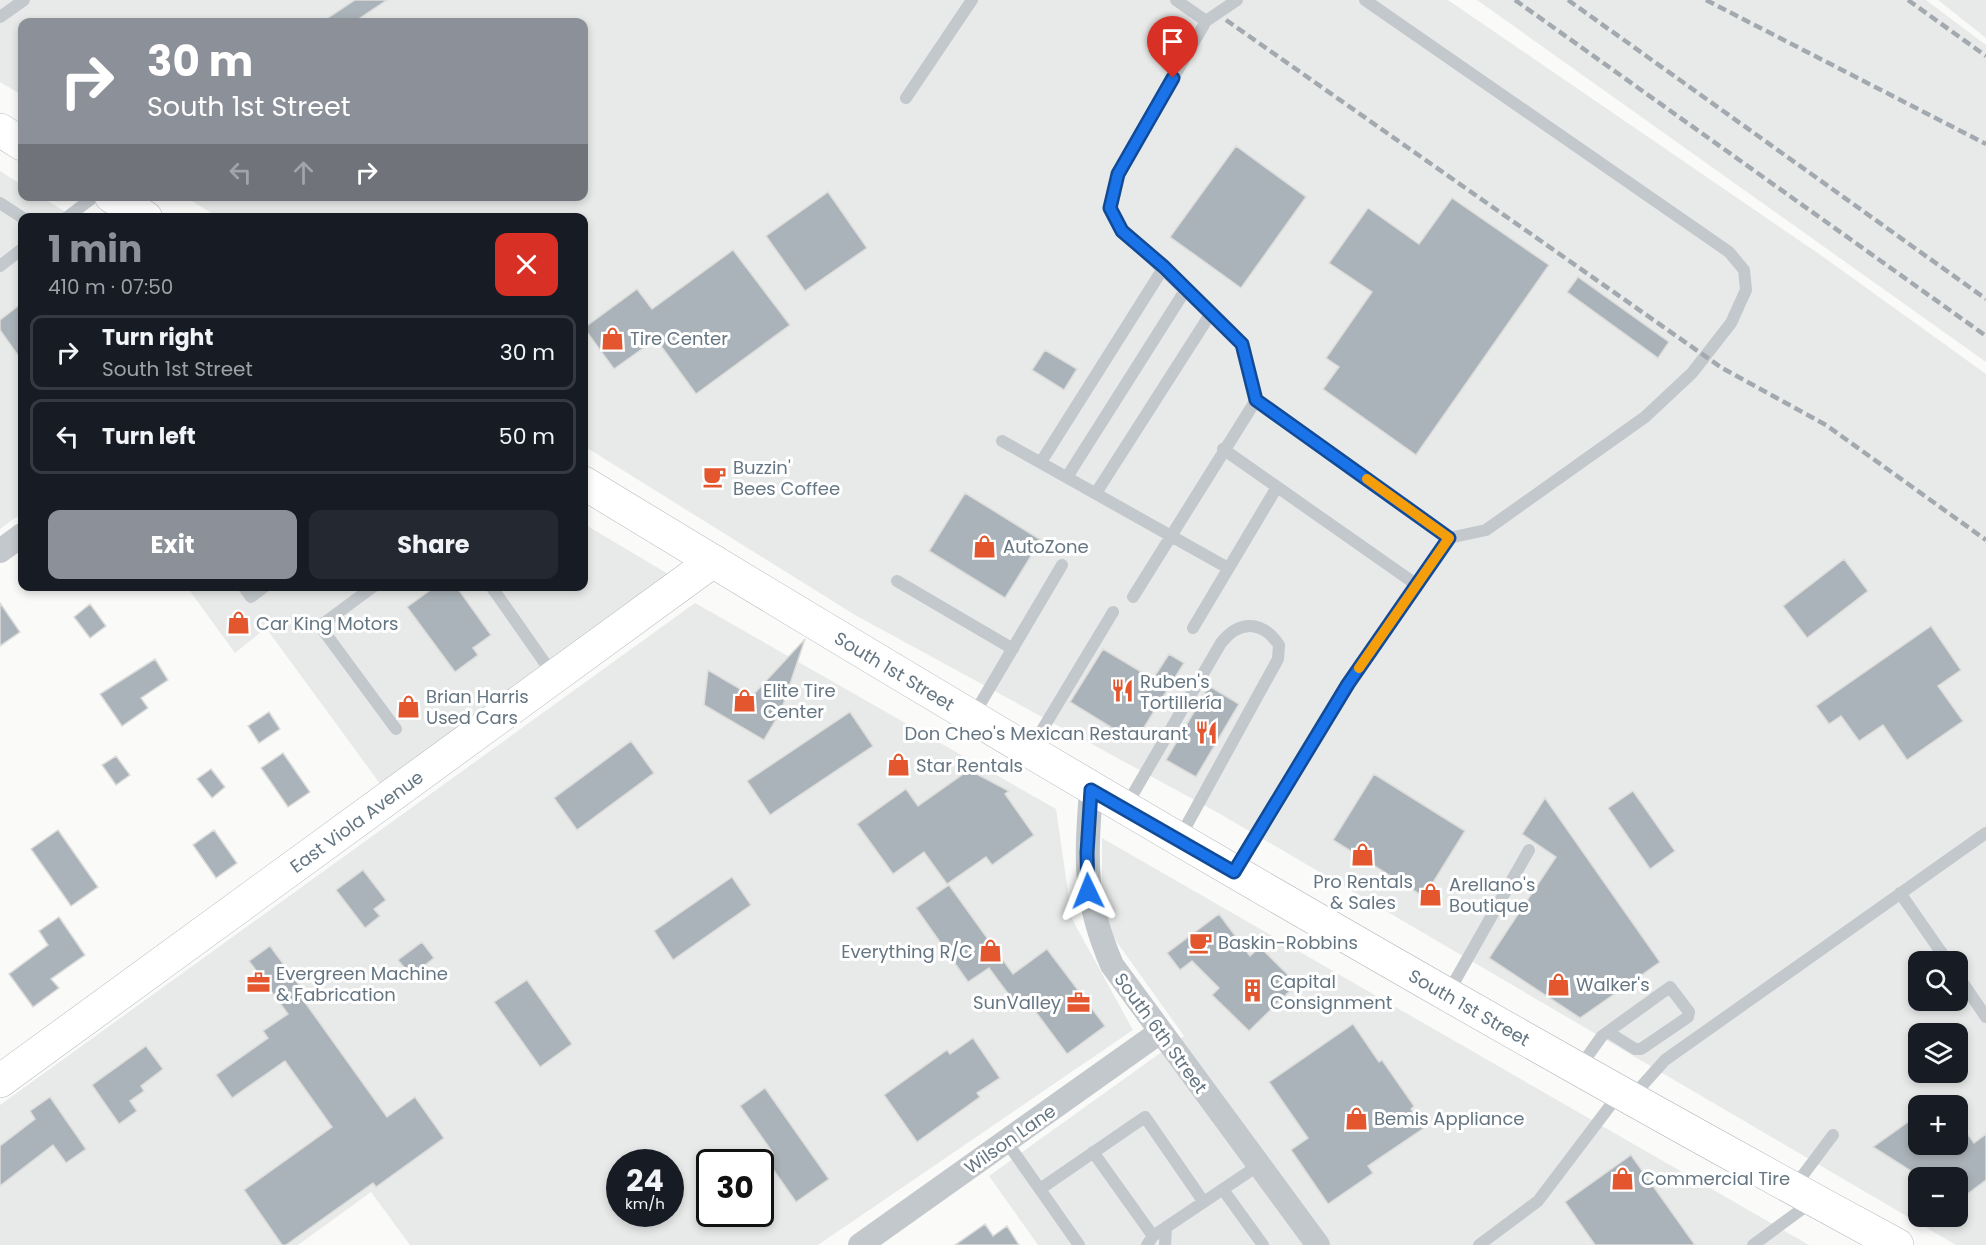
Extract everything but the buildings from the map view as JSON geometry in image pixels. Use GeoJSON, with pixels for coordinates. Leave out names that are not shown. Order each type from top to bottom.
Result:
{"type":"FeatureCollection","features":[{"type":"Feature","properties":{"kind":"main road"},"geometry":{"type":"LineString","coordinates":[[0,130],[18,141]]}},
{"type":"Feature","properties":{"kind":"main road"},"geometry":{"type":"LineString","coordinates":[[119,201],[138,213]]}},
{"type":"Feature","properties":{"kind":"main road","name":"South 1st Street"},"geometry":{"type":"LineString","coordinates":[[588,485],[1091,790],[1578,1070],[1897,1245]]}},
{"type":"Feature","properties":{"kind":"main road","name":"East Viola Avenue"},"geometry":{"type":"LineString","coordinates":[[0,1081],[713,561]]}},
{"type":"Feature","properties":{"kind":"street"},"geometry":{"type":"LineString","coordinates":[[0,551],[18,538]]}},
{"type":"Feature","properties":{"kind":"street","name":"South 6th Street"},"geometry":{"type":"LineString","coordinates":[[1091,790],[1087,862],[1088,891],[1096,928],[1112,965],[1318,1245]]}},
{"type":"Feature","properties":{"kind":"street","name":"Wilson Lane"},"geometry":{"type":"LineString","coordinates":[[860,1245],[1160,1032]]}},
{"type":"Feature","properties":{"kind":"lane"},"geometry":{"type":"LineString","coordinates":[[4,9],[24,0]]}},
{"type":"Feature","properties":{"kind":"lane"},"geometry":{"type":"LineString","coordinates":[[906,98],[972,0]]}},
{"type":"Feature","properties":{"kind":"lane"},"geometry":{"type":"LineString","coordinates":[[1176,0],[1206,21]]}},
{"type":"Feature","properties":{"kind":"lane"},"geometry":{"type":"LineString","coordinates":[[1237,0],[1206,21],[1118,174],[1110,208],[1122,231],[1164,267],[1242,344],[1256,400],[1449,538]]}},
{"type":"Feature","properties":{"kind":"lane"},"geometry":{"type":"LineString","coordinates":[[1234,872],[1348,684],[1449,538],[1486,530],[1645,417],[1692,373],[1731,323],[1746,290],[1744,270],[1729,252],[1365,0]]}},
{"type":"Feature","properties":{"kind":"lane"},"geometry":{"type":"LineString","coordinates":[[73,213],[88,201]]}},
{"type":"Feature","properties":{"kind":"lane"},"geometry":{"type":"LineString","coordinates":[[0,203],[18,215]]}},
{"type":"Feature","properties":{"kind":"lane"},"geometry":{"type":"LineString","coordinates":[[0,266],[18,252]]}},
{"type":"Feature","properties":{"kind":"lane"},"geometry":{"type":"LineString","coordinates":[[1041,462],[1164,267]]}},
{"type":"Feature","properties":{"kind":"lane"},"geometry":{"type":"LineString","coordinates":[[1067,477],[1186,289]]}},
{"type":"Feature","properties":{"kind":"lane"},"geometry":{"type":"LineString","coordinates":[[1096,493],[1211,313]]}},
{"type":"Feature","properties":{"kind":"lane"},"geometry":{"type":"LineString","coordinates":[[1133,597],[1223,449],[1256,400]]}},
{"type":"Feature","properties":{"kind":"lane"},"geometry":{"type":"LineString","coordinates":[[1002,441],[1228,568]]}},
{"type":"Feature","properties":{"kind":"lane"},"geometry":{"type":"LineString","coordinates":[[1223,449],[1417,585]]}},
{"type":"Feature","properties":{"kind":"lane"},"geometry":{"type":"LineString","coordinates":[[1193,628],[1277,487]]}},
{"type":"Feature","properties":{"kind":"lane"},"geometry":{"type":"LineString","coordinates":[[972,718],[1062,565]]}},
{"type":"Feature","properties":{"kind":"lane"},"geometry":{"type":"LineString","coordinates":[[897,581],[1012,649]]}},
{"type":"Feature","properties":{"kind":"lane"},"geometry":{"type":"LineString","coordinates":[[247,591],[251,597],[259,591]]}},
{"type":"Feature","properties":{"kind":"lane"},"geometry":{"type":"LineString","coordinates":[[367,591],[320,626],[396,729]]}},
{"type":"Feature","properties":{"kind":"lane"},"geometry":{"type":"LineString","coordinates":[[495,591],[555,676]]}},
{"type":"Feature","properties":{"kind":"lane"},"geometry":{"type":"LineString","coordinates":[[1029,752],[1113,612]]}},
{"type":"Feature","properties":{"kind":"lane"},"geometry":{"type":"LineString","coordinates":[[1124,809],[1226,637],[1231,631],[1242,626],[1253,625],[1264,630],[1279,645],[1278,659],[1178,840]]}},
{"type":"Feature","properties":{"kind":"lane"},"geometry":{"type":"LineString","coordinates":[[1479,1245],[1538,1202],[1625,1096],[1665,1060],[1986,833]]}},
{"type":"Feature","properties":{"kind":"lane"},"geometry":{"type":"LineString","coordinates":[[1447,994],[1528,850]]}},
{"type":"Feature","properties":{"kind":"lane"},"geometry":{"type":"LineString","coordinates":[[1900,893],[1940,951]]}},
{"type":"Feature","properties":{"kind":"lane"},"geometry":{"type":"LineString","coordinates":[[1578,1070],[1608,1032],[1670,987],[1689,1012],[1688,1017],[1641,1050],[1635,1050],[1608,1032]]}},
{"type":"Feature","properties":{"kind":"lane"},"geometry":{"type":"LineString","coordinates":[[1968,991],[1986,1017]]}},
{"type":"Feature","properties":{"kind":"lane"},"geometry":{"type":"LineString","coordinates":[[1040,1189],[1145,1117],[1203,1201]]}},
{"type":"Feature","properties":{"kind":"lane"},"geometry":{"type":"LineString","coordinates":[[1753,1245],[1803,1194],[1833,1135]]}},
{"type":"Feature","properties":{"kind":"lane"},"geometry":{"type":"LineString","coordinates":[[1006,1141],[1079,1245]]}},
{"type":"Feature","properties":{"kind":"lane"},"geometry":{"type":"LineString","coordinates":[[1093,1152],[1150,1240],[1203,1201],[1224,1191],[1259,1165]]}},
{"type":"Feature","properties":{"kind":"lane"},"geometry":{"type":"LineString","coordinates":[[1224,1191],[1263,1245]]}},
{"type":"Feature","properties":{"kind":"lane"},"geometry":{"type":"LineString","coordinates":[[1165,1245],[1166,1227]]}},
{"type":"Feature","properties":{"kind":"shaded area"},"geometry":{"type":"Polygon","coordinates":[[[0,0],[1448,0],[1822,256],[1986,374],[1986,1245],[1956,1245],[1925,1227],[1968,1227],[1968,1167],[1908,1167],[1908,1217],[1222,815],[855,615],[588,448],[588,213],[211,213],[192,201],[588,201],[588,18],[18,18],[18,93],[0,82],[0,0]]]}},
{"type":"Feature","properties":{"kind":"shaded area"},"geometry":{"type":"Polygon","coordinates":[[[1477,0],[1926,0],[1986,45],[1986,362],[1477,0]]]}},
{"type":"Feature","properties":{"kind":"shaded area"},"geometry":{"type":"Polygon","coordinates":[[[1938,0],[1986,0],[1986,38],[1938,0]]]}},
{"type":"Feature","properties":{"kind":"shaded area"},"geometry":{"type":"Polygon","coordinates":[[[0,171],[18,182],[18,201],[48,201],[67,213],[18,213],[18,516],[0,529],[0,171]]]}},
{"type":"Feature","properties":{"kind":"shaded area","name":"Brian Harris Used Cars"},"geometry":{"type":"Polygon","coordinates":[[[588,526],[675,578],[381,785],[266,628],[235,653],[190,591],[588,591],[588,526]]]}},
{"type":"Feature","properties":{"kind":"shaded area"},"geometry":{"type":"Polygon","coordinates":[[[695,603],[1056,809],[1072,919],[1133,1030],[818,1245],[410,1245],[371,1192],[298,1245],[0,1245],[0,1105],[695,603]]]}},
{"type":"Feature","properties":{"kind":"shaded area"},"geometry":{"type":"Polygon","coordinates":[[[1102,838],[1809,1245],[1038,1245],[989,1176],[1184,1036],[1111,934],[1102,908],[1102,838]]]}},
{"type":"Feature","properties":{"kind":"railway"},"geometry":{"type":"LineString","coordinates":[[1515,0],[1986,336]]}},
{"type":"Feature","properties":{"kind":"railway"},"geometry":{"type":"LineString","coordinates":[[1568,0],[1986,299]]}},
{"type":"Feature","properties":{"kind":"railway"},"geometry":{"type":"LineString","coordinates":[[1706,0],[1986,144]]}},
{"type":"Feature","properties":{"kind":"railway"},"geometry":{"type":"LineString","coordinates":[[1908,0],[1986,56]]}},
{"type":"Feature","properties":{"kind":"railway"},"geometry":{"type":"LineString","coordinates":[[1226,20],[1722,368],[1826,425],[1986,540]]}},
{"type":"Feature","properties":{"kind":"slow traffic"},"geometry":{"type":"LineString","coordinates":[[1359,668],[1449,538],[1367,479]]}},
{"type":"Feature","properties":{"kind":"place","name":"Tire Center"},"geometry":{"type":"Point","coordinates":[612,338]}},
{"type":"Feature","properties":{"kind":"place","name":"Buzzin' Bees Coffee"},"geometry":{"type":"Point","coordinates":[715,477]}},
{"type":"Feature","properties":{"kind":"place","name":"AutoZone"},"geometry":{"type":"Point","coordinates":[985,546]}},
{"type":"Feature","properties":{"kind":"place","name":"Car King Motors"},"geometry":{"type":"Point","coordinates":[238,623]}},
{"type":"Feature","properties":{"kind":"place","name":"Ruben's Tortillería"},"geometry":{"type":"Point","coordinates":[1122,691]}},
{"type":"Feature","properties":{"kind":"place","name":"Elite Tire Center"},"geometry":{"type":"Point","coordinates":[745,700]}},
{"type":"Feature","properties":{"kind":"place","name":"Brian Harris Used Cars"},"geometry":{"type":"Point","coordinates":[408,706]}},
{"type":"Feature","properties":{"kind":"place","name":"Don Cheo's Mexican Restaurant"},"geometry":{"type":"Point","coordinates":[1206,733]}},
{"type":"Feature","properties":{"kind":"place","name":"Star Rentals"},"geometry":{"type":"Point","coordinates":[898,765]}},
{"type":"Feature","properties":{"kind":"place","name":"Pro Rentals & Sales"},"geometry":{"type":"Point","coordinates":[1363,855]}},
{"type":"Feature","properties":{"kind":"place","name":"Arellano's Boutique"},"geometry":{"type":"Point","coordinates":[1431,894]}},
{"type":"Feature","properties":{"kind":"place","name":"Baskin-Robbins"},"geometry":{"type":"Point","coordinates":[1200,942]}},
{"type":"Feature","properties":{"kind":"place","name":"Everything R/C"},"geometry":{"type":"Point","coordinates":[991,951]}},
{"type":"Feature","properties":{"kind":"place","name":"Evergreen Machine & Fabrication"},"geometry":{"type":"Point","coordinates":[258,983]}},
{"type":"Feature","properties":{"kind":"place","name":"Walker's"},"geometry":{"type":"Point","coordinates":[1558,984]}},
{"type":"Feature","properties":{"kind":"place","name":"Capital Consignment"},"geometry":{"type":"Point","coordinates":[1252,991]}},
{"type":"Feature","properties":{"kind":"place","name":"SunValley"},"geometry":{"type":"Point","coordinates":[1079,1002]}},
{"type":"Feature","properties":{"kind":"place","name":"Bemis Appliance"},"geometry":{"type":"Point","coordinates":[1356,1118]}},
{"type":"Feature","properties":{"kind":"place","name":"Commercial Tire"},"geometry":{"type":"Point","coordinates":[1623,1178]}},
{"type":"Feature","properties":{"kind":"route"},"geometry":{"type":"LineString","coordinates":[[1088,891],[1087,853],[1091,790],[1234,872],[1348,684],[1449,538],[1256,400],[1242,344],[1164,267],[1122,231],[1110,208],[1118,174],[1173,78]]}}]}
